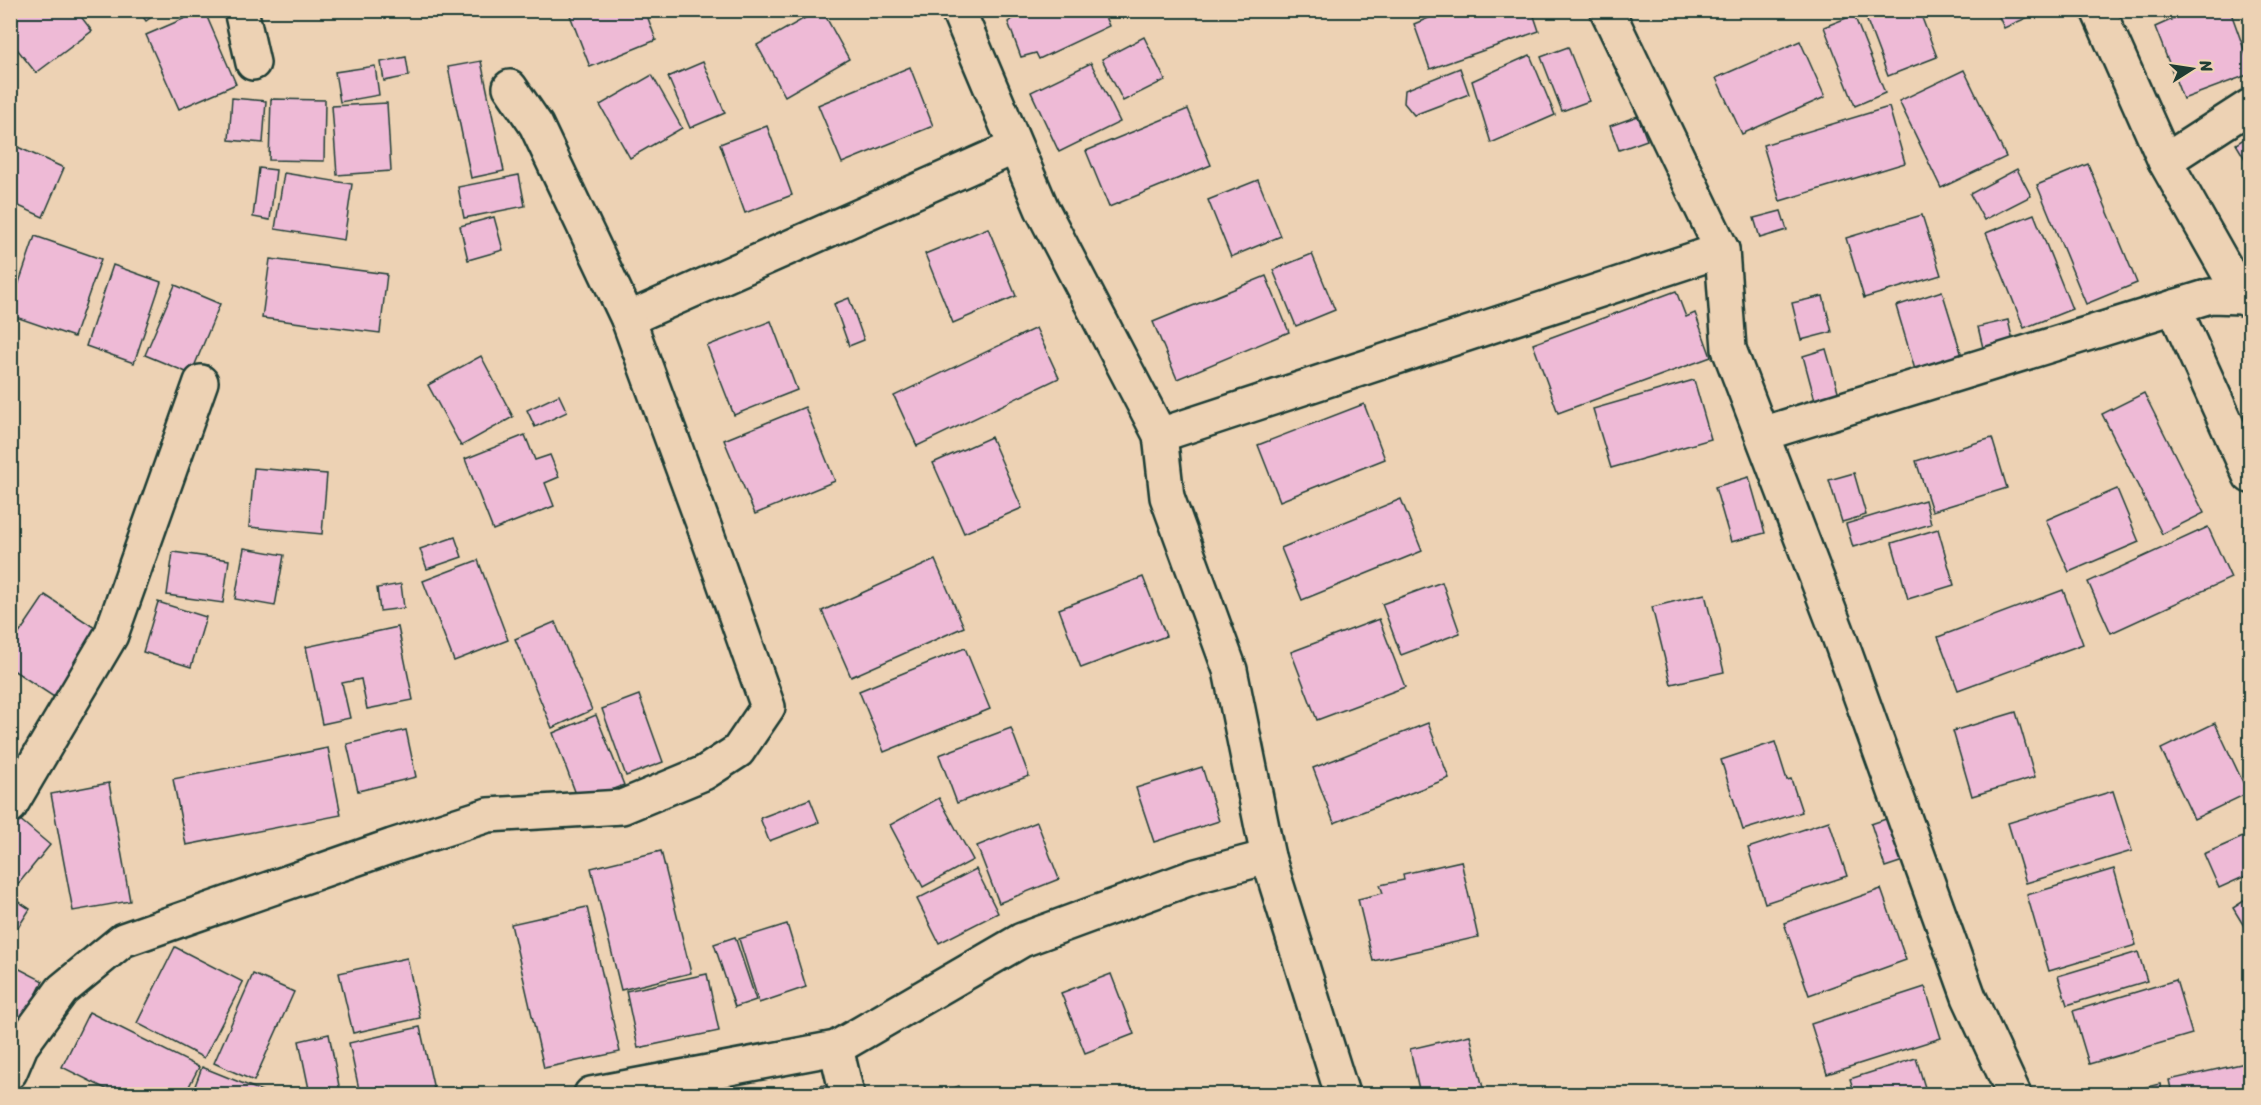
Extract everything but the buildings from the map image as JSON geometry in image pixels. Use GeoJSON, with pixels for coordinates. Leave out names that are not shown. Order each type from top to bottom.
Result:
{"type":"FeatureCollection","features":[{"type":"Feature","properties":{"kind":"street"},"geometry":{"type":"LineString","coordinates":[[241,10],[253,63]]}},
{"type":"Feature","properties":{"kind":"street"},"geometry":{"type":"LineString","coordinates":[[958,10],[1042,209],[1160,435],[1167,496],[1230,670],[1268,857],[1342,1095]]}},
{"type":"Feature","properties":{"kind":"street"},"geometry":{"type":"LineString","coordinates":[[1607,10],[1722,250],[1729,348],[1837,631],[1969,997],[2014,1095]]}},
{"type":"Feature","properties":{"kind":"street"},"geometry":{"type":"LineString","coordinates":[[2098,10],[2165,161],[2246,299]]}},
{"type":"Feature","properties":{"kind":"street"},"geometry":{"type":"LineString","coordinates":[[10,1072],[21,1046],[62,990],[123,940],[488,815],[622,807],[704,773],[738,751],[768,707],[628,319],[536,125],[510,87]]}},
{"type":"Feature","properties":{"kind":"street"},"geometry":{"type":"LineString","coordinates":[[2165,161],[2250,106]]}},
{"type":"Feature","properties":{"kind":"street"},"geometry":{"type":"LineString","coordinates":[[628,319],[1015,147]]}},
{"type":"Feature","properties":{"kind":"street"},"geometry":{"type":"LineString","coordinates":[[1160,435],[1722,250]]}},
{"type":"Feature","properties":{"kind":"street"},"geometry":{"type":"LineString","coordinates":[[1762,434],[2210,296],[2246,299]]}},
{"type":"Feature","properties":{"kind":"street"},"geometry":{"type":"LineString","coordinates":[[2174,307],[2250,476]]}},
{"type":"Feature","properties":{"kind":"street"},"geometry":{"type":"LineString","coordinates":[[10,807],[111,635],[201,382]]}},
{"type":"Feature","properties":{"kind":"street"},"geometry":{"type":"LineString","coordinates":[[591,1095],[836,1048],[1022,940],[1196,876],[1268,857]]}},
{"type":"Feature","properties":{"kind":"street"},"geometry":{"type":"LineString","coordinates":[[836,1048],[847,1095]]}}]}
